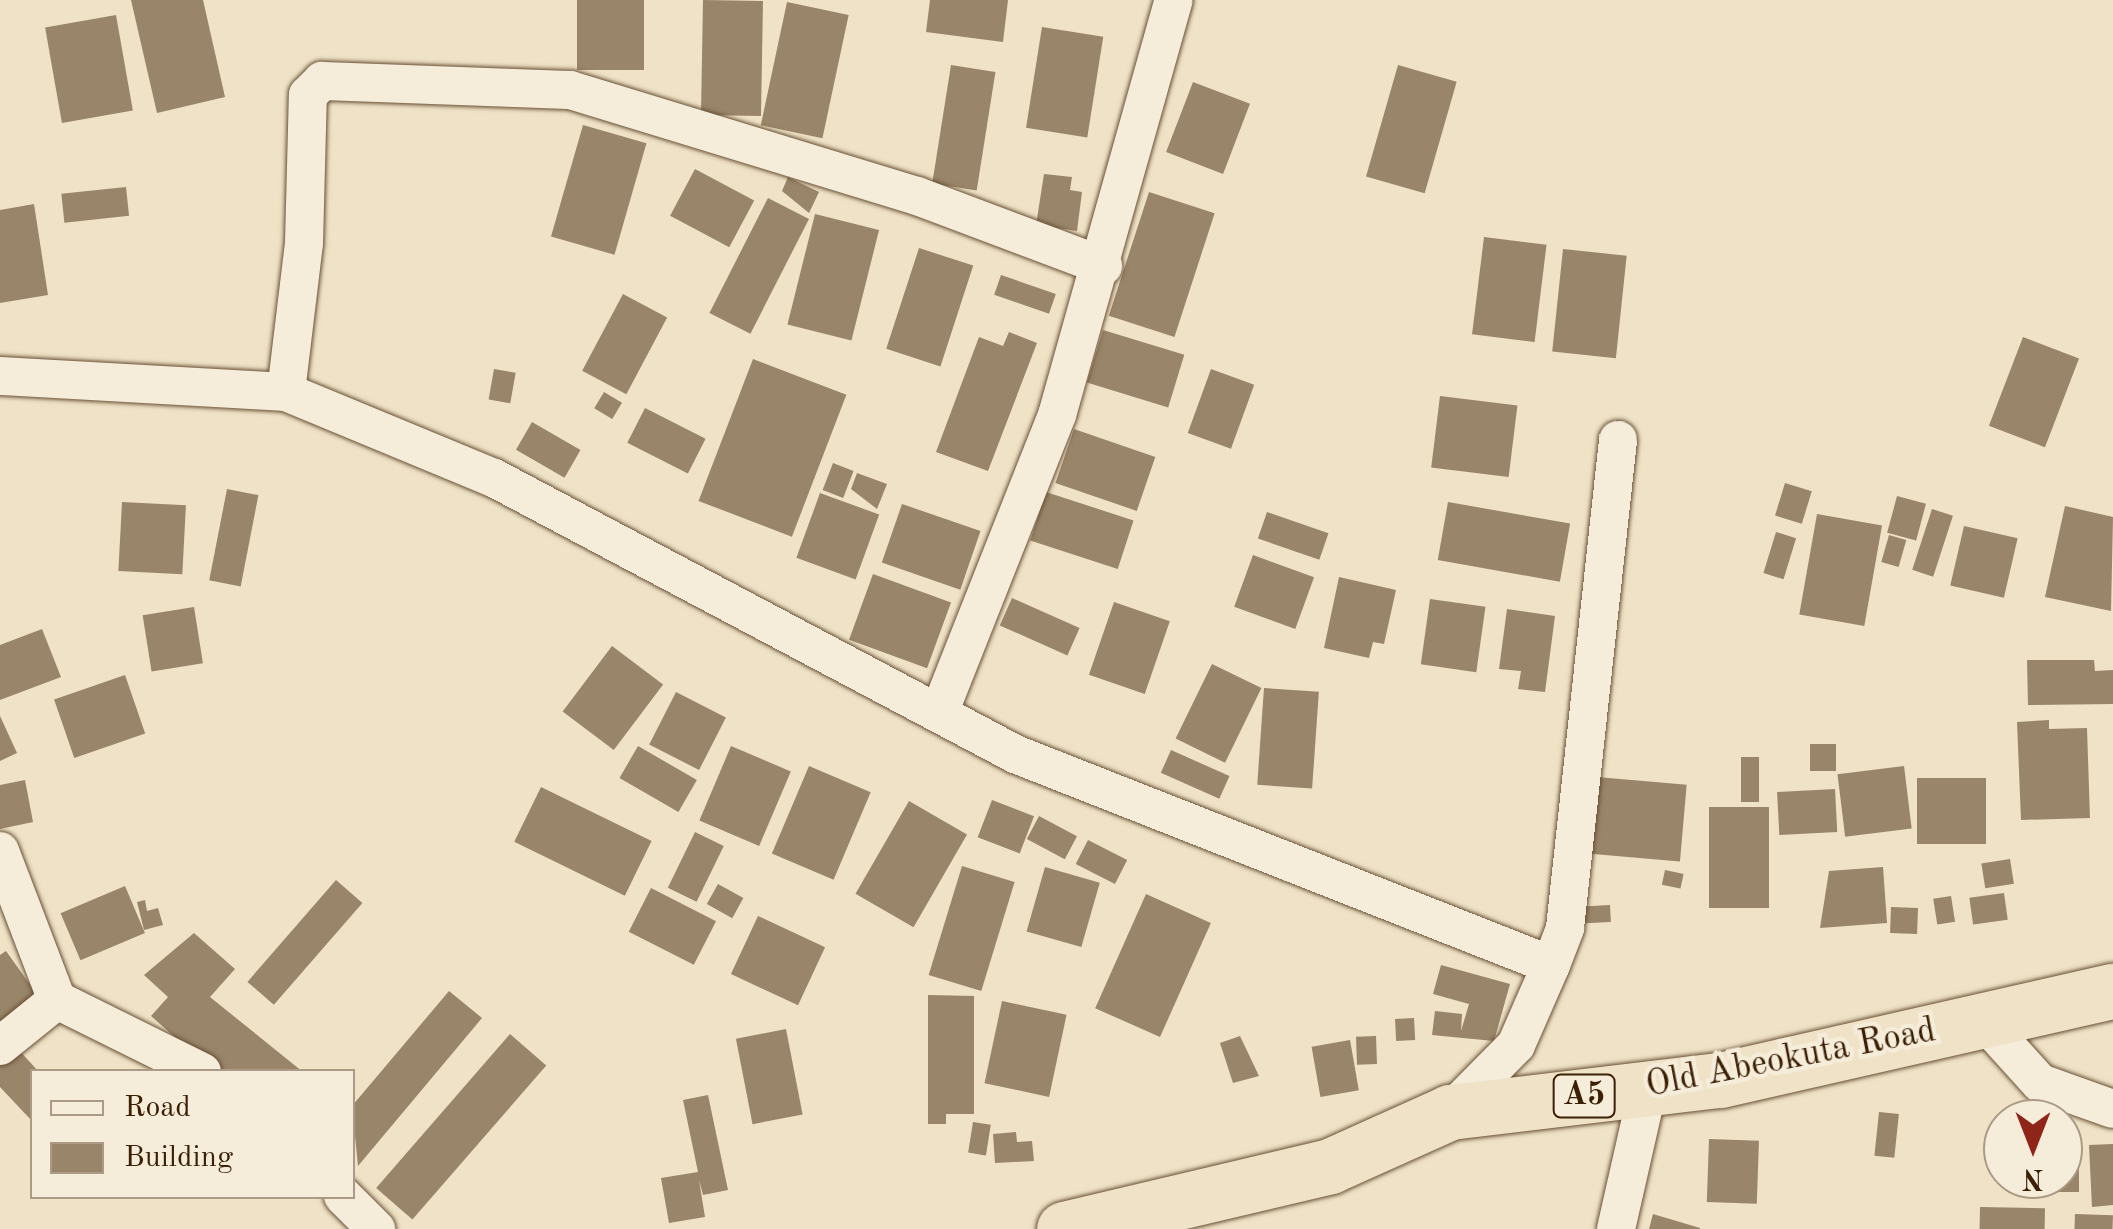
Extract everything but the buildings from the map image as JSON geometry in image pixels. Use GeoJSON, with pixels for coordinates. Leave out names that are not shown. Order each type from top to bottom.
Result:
{"type":"FeatureCollection","features":[{"type":"Feature","properties":{"kind":"highway","name":"Old Abeokuta Road"},"geometry":{"type":"LineString","coordinates":[[1064,1229],[1330,1166],[1450,1112],[1648,1088],[2113,991]]}},
{"type":"Feature","properties":{"kind":"street"},"geometry":{"type":"LineString","coordinates":[[939,713],[1058,415],[1174,0]]}},
{"type":"Feature","properties":{"kind":"street"},"geometry":{"type":"LineString","coordinates":[[286,392],[304,243],[308,95],[322,80],[570,90],[917,196],[1102,266]]}},
{"type":"Feature","properties":{"kind":"street"},"geometry":{"type":"LineString","coordinates":[[0,376],[286,392],[494,478],[939,713],[1067,775],[1552,965]]}},
{"type":"Feature","properties":{"kind":"street"},"geometry":{"type":"LineString","coordinates":[[1450,1112],[1516,1044],[1565,928],[1618,440]]}},
{"type":"Feature","properties":{"kind":"street"},"geometry":{"type":"LineString","coordinates":[[0,851],[58,1000],[196,1069]]}},
{"type":"Feature","properties":{"kind":"street"},"geometry":{"type":"LineString","coordinates":[[0,1046],[58,1000]]}},
{"type":"Feature","properties":{"kind":"street"},"geometry":{"type":"LineString","coordinates":[[1983,1020],[2040,1084],[2113,1109]]}},
{"type":"Feature","properties":{"kind":"street"},"geometry":{"type":"LineString","coordinates":[[1616,1229],[1648,1088]]}},
{"type":"Feature","properties":{"kind":"street"},"geometry":{"type":"LineString","coordinates":[[346,1199],[376,1229]]}}]}
